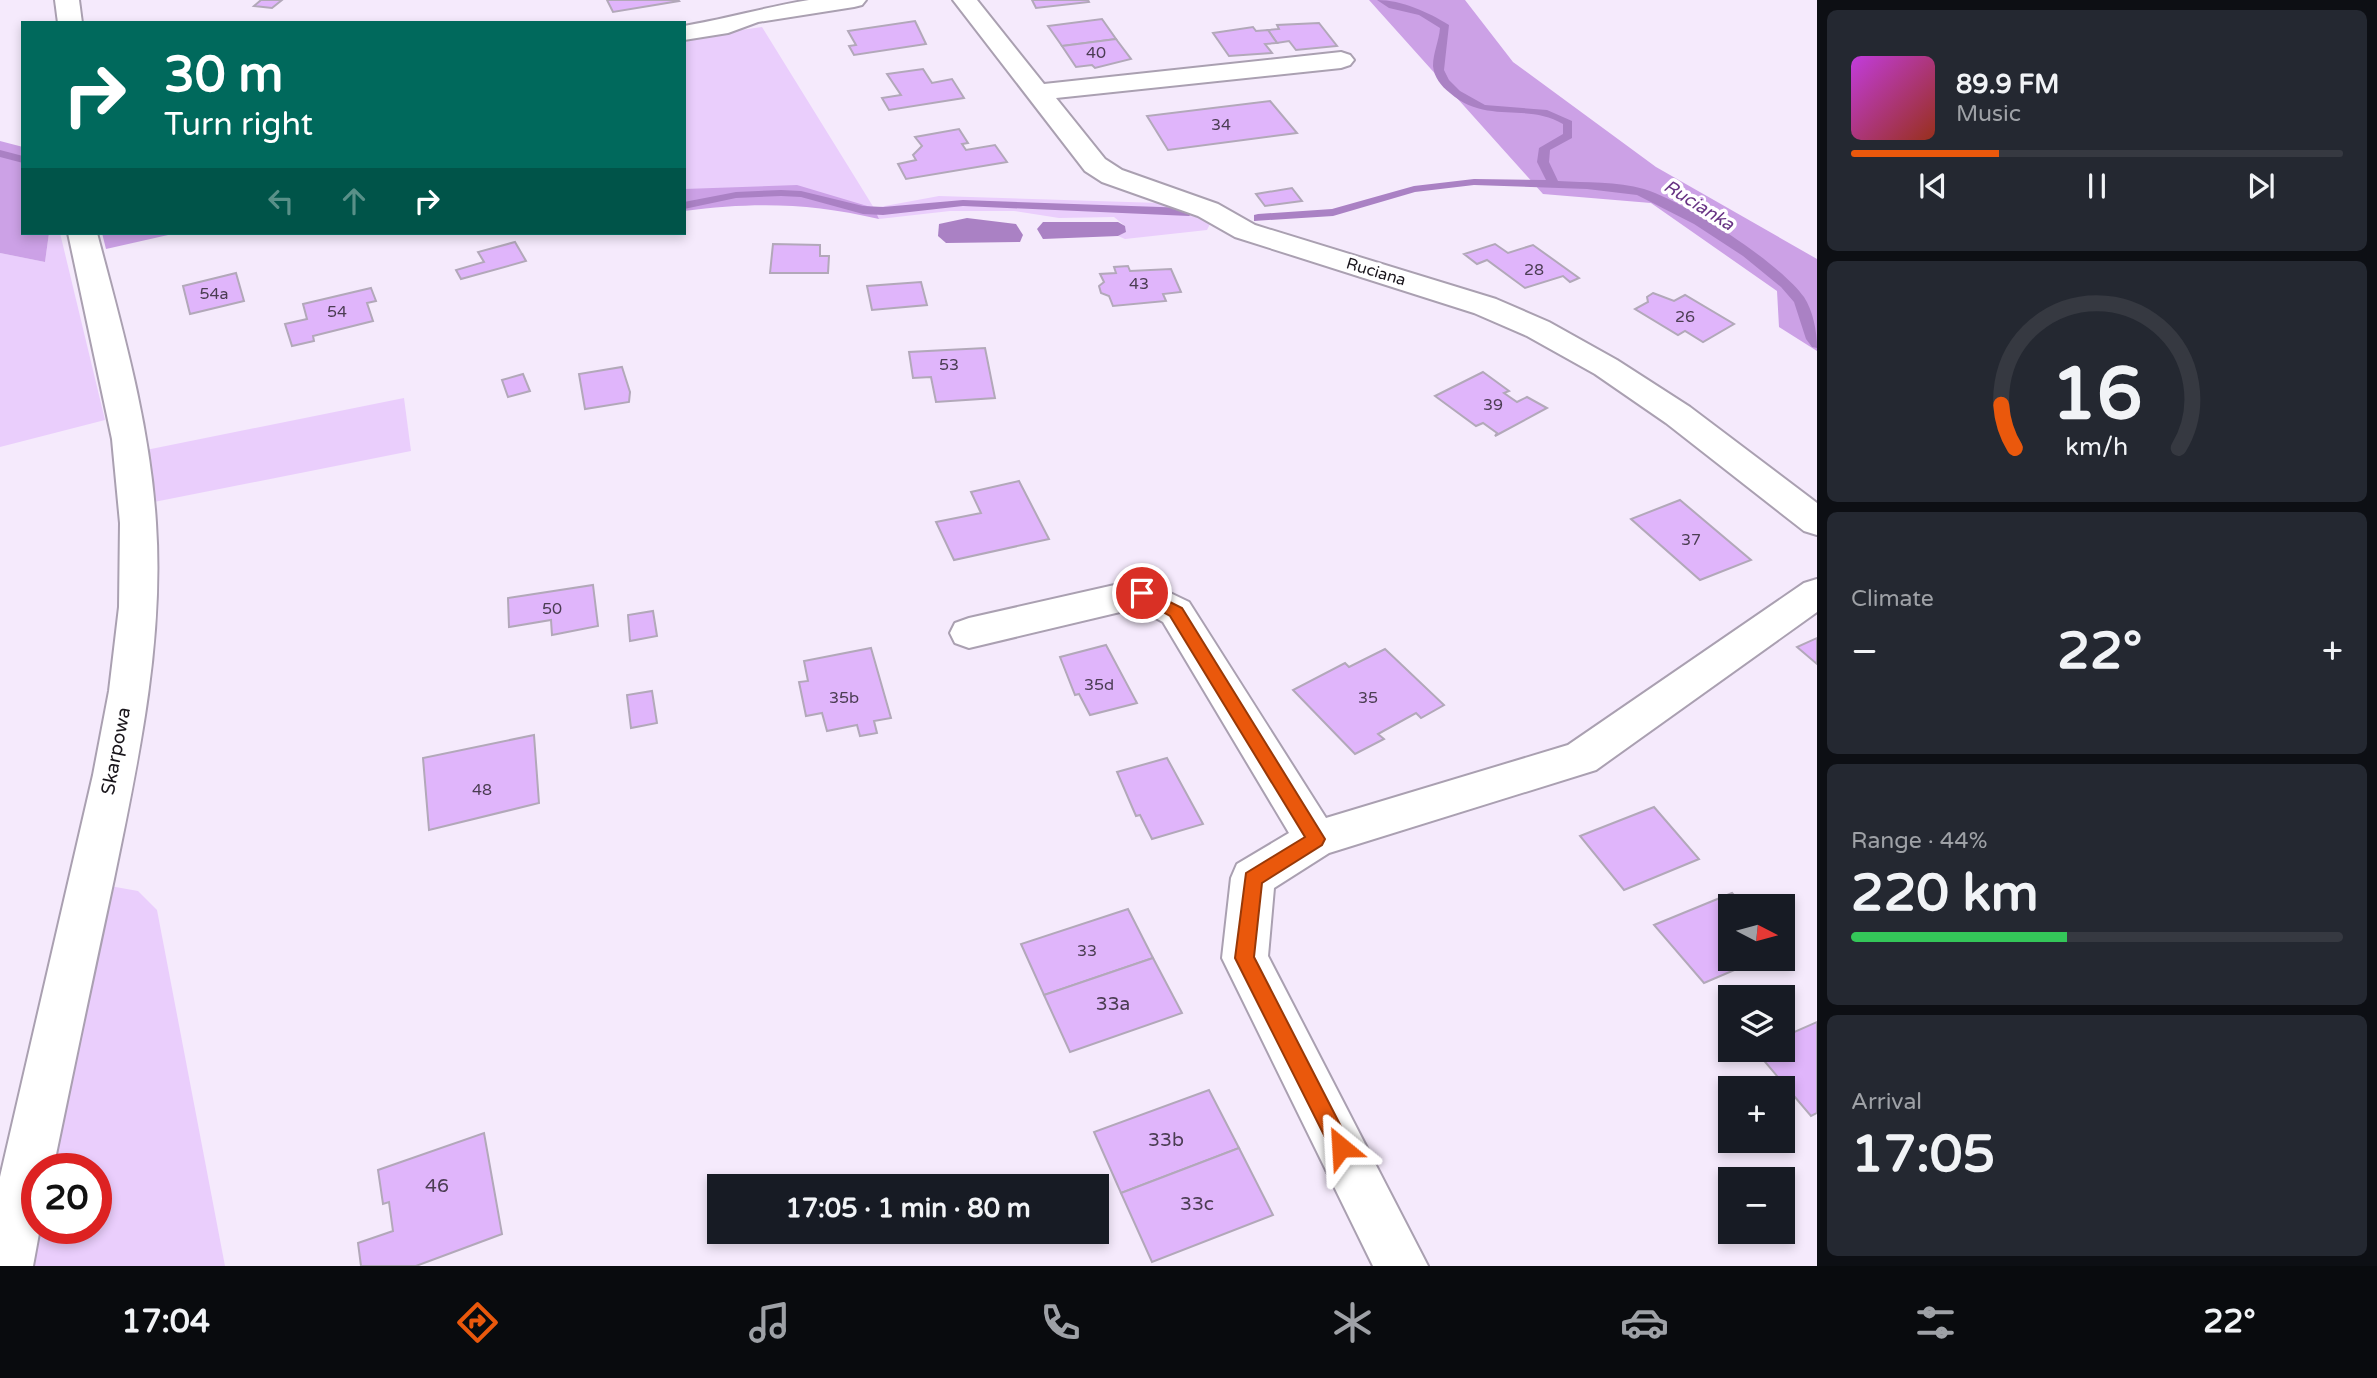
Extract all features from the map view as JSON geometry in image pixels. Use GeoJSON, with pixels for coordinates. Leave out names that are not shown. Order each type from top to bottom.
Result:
{"type":"FeatureCollection","features":[{"type":"Feature","properties":{"kind":"street"},"geometry":{"type":"LineString","coordinates":[[67,0],[70,21]]}},
{"type":"Feature","properties":{"kind":"street"},"geometry":{"type":"LineString","coordinates":[[686,33],[728,26],[753,16],[854,0]]}},
{"type":"Feature","properties":{"kind":"street","name":"Ruciana"},"geometry":{"type":"LineString","coordinates":[[965,0],[1095,165],[1112,176],[1189,201],[1245,231],[1485,306],[1538,328],[1606,366],[1678,415],[1817,522]]}},
{"type":"Feature","properties":{"kind":"street"},"geometry":{"type":"LineString","coordinates":[[1038,92],[1340,60]]}},
{"type":"Feature","properties":{"kind":"street","name":"Skarpowa"},"geometry":{"type":"LineString","coordinates":[[6,1266],[100,841],[135,632],[139,566],[133,459],[124,399],[83,235]]}},
{"type":"Feature","properties":{"kind":"street"},"geometry":{"type":"LineString","coordinates":[[969,633],[1142,593],[1176,612],[1316,839]]}},
{"type":"Feature","properties":{"kind":"street"},"geometry":{"type":"LineString","coordinates":[[1401,1266],[1245,958],[1253,878],[1316,839],[1581,758],[1817,593]]}},
{"type":"Feature","properties":{"kind":"shaded area"},"geometry":{"type":"Polygon","coordinates":[[[1369,0],[1465,0],[1513,62],[1656,167],[1817,259],[1817,351],[1779,327],[1777,291],[1651,203],[1543,194],[1369,0]]]}},
{"type":"Feature","properties":{"kind":"shaded area"},"geometry":{"type":"Polygon","coordinates":[[[762,27],[874,208],[939,196],[1160,203],[1185,206],[1211,222],[1207,230],[1125,239],[1118,236],[1126,232],[1125,226],[1114,217],[1059,218],[1014,211],[950,211],[879,219],[873,208],[717,189],[686,189],[686,38],[762,27]]]}},
{"type":"Feature","properties":{"kind":"shaded area"},"geometry":{"type":"Polygon","coordinates":[[[0,141],[21,146],[21,235],[49,235],[45,262],[0,253],[0,141]]]}},
{"type":"Feature","properties":{"kind":"shaded area"},"geometry":{"type":"Polygon","coordinates":[[[797,185],[874,208],[879,219],[806,207],[759,205],[686,211],[686,189],[797,185]]]}},
{"type":"Feature","properties":{"kind":"shaded area"},"geometry":{"type":"Polygon","coordinates":[[[967,218],[1016,224],[1023,235],[1020,242],[946,243],[938,236],[939,224],[967,218]]]}},
{"type":"Feature","properties":{"kind":"shaded area"},"geometry":{"type":"Polygon","coordinates":[[[1043,222],[1118,222],[1125,226],[1126,232],[1118,236],[1043,239],[1037,229],[1043,222]]]}},
{"type":"Feature","properties":{"kind":"shaded area"},"geometry":{"type":"Polygon","coordinates":[[[49,235],[60,235],[105,420],[0,447],[0,253],[45,262],[49,235]]]}},
{"type":"Feature","properties":{"kind":"shaded area"},"geometry":{"type":"Polygon","coordinates":[[[102,235],[168,235],[106,249],[102,235]]]}},
{"type":"Feature","properties":{"kind":"shaded area"},"geometry":{"type":"Polygon","coordinates":[[[404,398],[411,451],[154,502],[141,451],[404,398]]]}},
{"type":"Feature","properties":{"kind":"shaded area"},"geometry":{"type":"Polygon","coordinates":[[[110,886],[138,891],[157,910],[225,1266],[26,1266],[32,1244],[112,1244],[112,1153],[51,1153],[110,886]]]}},
{"type":"Feature","properties":{"kind":"building"},"geometry":{"type":"Polygon","coordinates":[[[261,0],[282,0],[272,8],[254,6],[261,0]]]}},
{"type":"Feature","properties":{"kind":"building"},"geometry":{"type":"Polygon","coordinates":[[[607,0],[678,0],[679,1],[613,12],[607,0]]]}},
{"type":"Feature","properties":{"kind":"building"},"geometry":{"type":"Polygon","coordinates":[[[1032,0],[1088,0],[1089,2],[1036,8],[1032,0]]]}},
{"type":"Feature","properties":{"kind":"building"},"geometry":{"type":"Polygon","coordinates":[[[1102,19],[1116,39],[1062,46],[1048,26],[1102,19]]]}},
{"type":"Feature","properties":{"kind":"building"},"geometry":{"type":"Polygon","coordinates":[[[915,21],[926,44],[854,55],[849,46],[856,45],[848,31],[915,21]]]}},
{"type":"Feature","properties":{"kind":"building"},"geometry":{"type":"Polygon","coordinates":[[[1319,23],[1337,46],[1296,50],[1289,41],[1277,43],[1268,30],[1279,29],[1277,25],[1319,23]]]}},
{"type":"Feature","properties":{"kind":"building"},"geometry":{"type":"Polygon","coordinates":[[[1253,27],[1256,31],[1268,30],[1277,43],[1265,44],[1272,53],[1229,56],[1213,33],[1253,27]]]}},
{"type":"Feature","properties":{"kind":"building"},"geometry":{"type":"Polygon","coordinates":[[[1116,39],[1131,59],[1095,68],[1092,65],[1076,67],[1062,46],[1116,39]]]}},
{"type":"Feature","properties":{"kind":"building"},"geometry":{"type":"Polygon","coordinates":[[[923,69],[932,83],[952,79],[964,98],[889,110],[882,98],[901,95],[887,74],[923,69]]]}},
{"type":"Feature","properties":{"kind":"building"},"geometry":{"type":"Polygon","coordinates":[[[1270,101],[1297,133],[1168,150],[1147,116],[1270,101]]]}},
{"type":"Feature","properties":{"kind":"building"},"geometry":{"type":"Polygon","coordinates":[[[959,129],[968,143],[962,144],[966,150],[995,145],[1007,162],[906,179],[898,164],[916,160],[913,155],[922,146],[915,137],[959,129]]]}},
{"type":"Feature","properties":{"kind":"building"},"geometry":{"type":"Polygon","coordinates":[[[1292,188],[1302,201],[1265,206],[1256,194],[1292,188]]]}},
{"type":"Feature","properties":{"kind":"building"},"geometry":{"type":"Polygon","coordinates":[[[515,242],[526,261],[461,279],[456,270],[484,262],[478,252],[515,242]]]}},
{"type":"Feature","properties":{"kind":"building"},"geometry":{"type":"Polygon","coordinates":[[[773,244],[820,245],[820,256],[829,256],[828,273],[770,273],[773,244]]]}},
{"type":"Feature","properties":{"kind":"building"},"geometry":{"type":"Polygon","coordinates":[[[1495,244],[1508,253],[1533,245],[1579,278],[1570,282],[1563,276],[1525,288],[1487,260],[1477,264],[1464,254],[1495,244]]]}},
{"type":"Feature","properties":{"kind":"building"},"geometry":{"type":"Polygon","coordinates":[[[1128,266],[1130,271],[1171,269],[1181,292],[1163,294],[1166,301],[1113,306],[1109,296],[1101,293],[1099,286],[1104,282],[1100,274],[1116,273],[1114,267],[1128,266]]]}},
{"type":"Feature","properties":{"kind":"building"},"geometry":{"type":"Polygon","coordinates":[[[236,273],[244,301],[190,314],[183,286],[236,273]]]}},
{"type":"Feature","properties":{"kind":"building"},"geometry":{"type":"Polygon","coordinates":[[[921,282],[927,305],[872,310],[867,286],[921,282]]]}},
{"type":"Feature","properties":{"kind":"building"},"geometry":{"type":"Polygon","coordinates":[[[371,288],[376,301],[367,303],[373,321],[313,336],[314,341],[292,346],[285,324],[307,319],[303,304],[371,288]]]}},
{"type":"Feature","properties":{"kind":"building"},"geometry":{"type":"Polygon","coordinates":[[[1653,293],[1674,301],[1685,295],[1734,324],[1703,342],[1685,331],[1678,335],[1635,309],[1648,302],[1647,297],[1653,293]]]}},
{"type":"Feature","properties":{"kind":"building"},"geometry":{"type":"Polygon","coordinates":[[[985,348],[995,398],[936,402],[931,377],[913,378],[909,352],[985,348]]]}},
{"type":"Feature","properties":{"kind":"building"},"geometry":{"type":"Polygon","coordinates":[[[622,367],[630,392],[629,402],[585,409],[579,374],[622,367]]]}},
{"type":"Feature","properties":{"kind":"building"},"geometry":{"type":"Polygon","coordinates":[[[1483,372],[1509,391],[1504,393],[1517,402],[1527,397],[1547,408],[1495,436],[1497,433],[1483,423],[1476,426],[1435,396],[1483,372]]]}},
{"type":"Feature","properties":{"kind":"building"},"geometry":{"type":"Polygon","coordinates":[[[523,374],[530,391],[508,397],[502,380],[523,374]]]}},
{"type":"Feature","properties":{"kind":"building"},"geometry":{"type":"Polygon","coordinates":[[[1019,481],[1049,539],[954,560],[936,522],[981,513],[971,492],[1019,481]]]}},
{"type":"Feature","properties":{"kind":"building"},"geometry":{"type":"Polygon","coordinates":[[[1680,500],[1751,560],[1700,580],[1631,519],[1680,500]]]}},
{"type":"Feature","properties":{"kind":"building"},"geometry":{"type":"Polygon","coordinates":[[[593,585],[598,626],[552,635],[551,620],[509,627],[508,598],[593,585]]]}},
{"type":"Feature","properties":{"kind":"building"},"geometry":{"type":"Polygon","coordinates":[[[653,611],[657,636],[630,641],[628,615],[653,611]]]}},
{"type":"Feature","properties":{"kind":"building"},"geometry":{"type":"Polygon","coordinates":[[[1817,638],[1817,664],[1797,647],[1817,638]]]}},
{"type":"Feature","properties":{"kind":"building"},"geometry":{"type":"Polygon","coordinates":[[[1106,645],[1137,703],[1090,715],[1079,694],[1075,695],[1060,657],[1106,645]]]}},
{"type":"Feature","properties":{"kind":"building"},"geometry":{"type":"Polygon","coordinates":[[[871,648],[891,718],[874,721],[877,733],[860,736],[857,725],[827,731],[822,713],[806,716],[799,682],[808,681],[804,661],[871,648]]]}},
{"type":"Feature","properties":{"kind":"building"},"geometry":{"type":"Polygon","coordinates":[[[1385,649],[1444,705],[1421,718],[1416,713],[1378,734],[1384,739],[1355,754],[1293,690],[1345,663],[1349,667],[1385,649]]]}},
{"type":"Feature","properties":{"kind":"building"},"geometry":{"type":"Polygon","coordinates":[[[652,691],[657,723],[631,728],[627,695],[652,691]]]}},
{"type":"Feature","properties":{"kind":"building"},"geometry":{"type":"Polygon","coordinates":[[[534,735],[539,803],[429,830],[423,758],[534,735]]]}},
{"type":"Feature","properties":{"kind":"building"},"geometry":{"type":"Polygon","coordinates":[[[1167,758],[1203,824],[1152,839],[1140,815],[1136,816],[1117,772],[1167,758]]]}},
{"type":"Feature","properties":{"kind":"building"},"geometry":{"type":"Polygon","coordinates":[[[1654,807],[1699,859],[1624,890],[1580,836],[1654,807]]]}},
{"type":"Feature","properties":{"kind":"building"},"geometry":{"type":"Polygon","coordinates":[[[1718,899],[1718,971],[1732,971],[1704,983],[1654,925],[1718,899]]]}},
{"type":"Feature","properties":{"kind":"building"},"geometry":{"type":"Polygon","coordinates":[[[1128,909],[1153,958],[1044,995],[1021,944],[1128,909]]]}},
{"type":"Feature","properties":{"kind":"building"},"geometry":{"type":"Polygon","coordinates":[[[1153,958],[1182,1013],[1070,1052],[1044,995],[1153,958]]]}},
{"type":"Feature","properties":{"kind":"building"},"geometry":{"type":"Polygon","coordinates":[[[1817,1022],[1817,1113],[1811,1116],[1795,1097],[1795,1076],[1777,1076],[1765,1062],[1795,1062],[1795,1032],[1817,1022]]]}},
{"type":"Feature","properties":{"kind":"building"},"geometry":{"type":"Polygon","coordinates":[[[1209,1090],[1239,1148],[1121,1193],[1094,1132],[1209,1090]]]}},
{"type":"Feature","properties":{"kind":"building"},"geometry":{"type":"Polygon","coordinates":[[[484,1133],[502,1234],[416,1266],[361,1266],[358,1243],[393,1231],[389,1202],[383,1204],[378,1170],[484,1133]]]}},
{"type":"Feature","properties":{"kind":"building"},"geometry":{"type":"Polygon","coordinates":[[[1239,1148],[1273,1215],[1152,1262],[1121,1193],[1239,1148]]]}},
{"type":"Feature","properties":{"kind":"waterway","name":"Rucianka"},"geometry":{"type":"LineString","coordinates":[[1382,0],[1392,6],[1422,13],[1445,27],[1439,70],[1450,88],[1463,98],[1483,108],[1537,111],[1568,123],[1568,136],[1545,148],[1543,162],[1554,184]]}},
{"type":"Feature","properties":{"kind":"waterway"},"geometry":{"type":"LineString","coordinates":[[0,153],[21,159]]}},
{"type":"Feature","properties":{"kind":"waterway"},"geometry":{"type":"LineString","coordinates":[[1258,218],[1333,212],[1414,189],[1474,182],[1554,184]]}},
{"type":"Feature","properties":{"kind":"waterway","name":"Rucianka"},"geometry":{"type":"LineString","coordinates":[[1554,184],[1640,192],[1675,208],[1747,254],[1786,284],[1801,302],[1810,333],[1817,344]]}},
{"type":"Feature","properties":{"kind":"waterway"},"geometry":{"type":"LineString","coordinates":[[686,206],[736,195],[781,193],[801,194],[863,210],[883,211],[963,203],[1189,212]]}},
{"type":"Feature","properties":{"kind":"route"},"geometry":{"type":"LineString","coordinates":[[1142,593],[1176,612],[1316,839],[1253,878],[1245,958],[1341,1147]]}}]}
